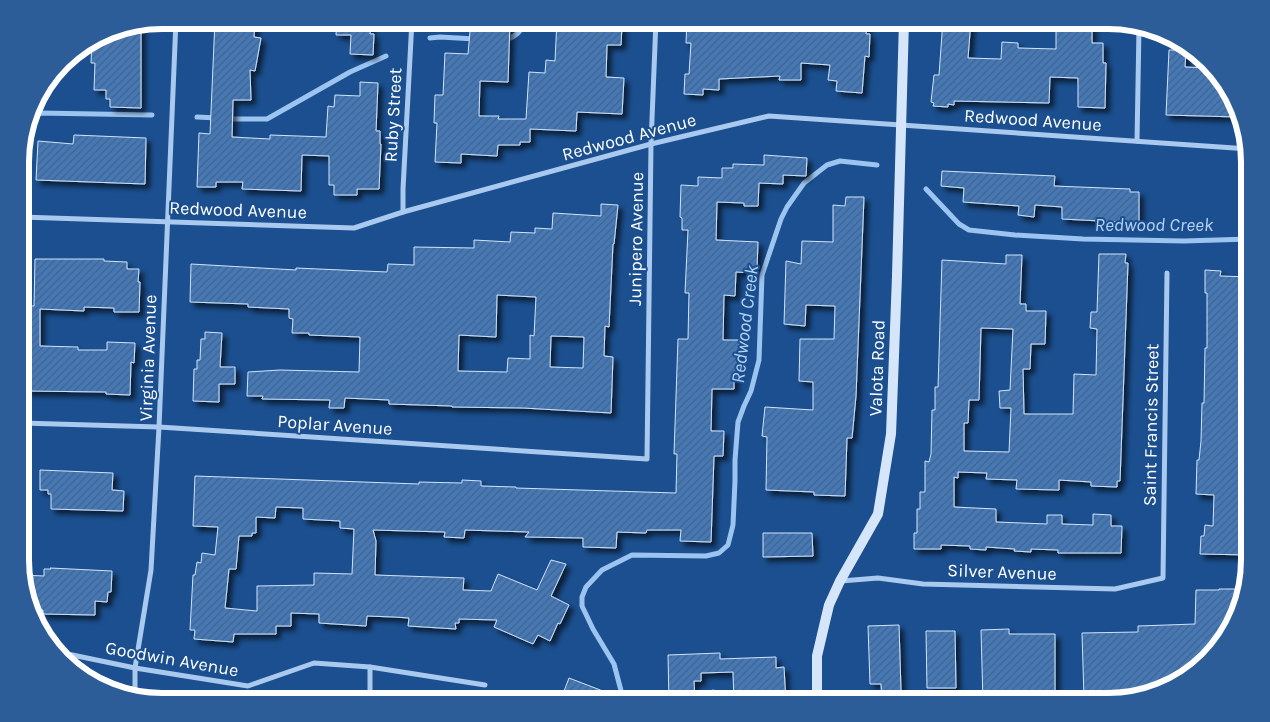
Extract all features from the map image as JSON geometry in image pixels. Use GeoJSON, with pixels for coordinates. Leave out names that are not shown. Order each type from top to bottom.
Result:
{"type":"FeatureCollection","features":[{"type":"Feature","properties":{"kind":"street","name":"Virginia Avenue"},"geometry":{"type":"LineString","coordinates":[[135,690],[135,668],[151,570],[160,427],[176,29]]}},
{"type":"Feature","properties":{"kind":"street","name":"Ruby Street"},"geometry":{"type":"LineString","coordinates":[[404,212],[403,189],[412,29]]}},
{"type":"Feature","properties":{"kind":"street","name":"Junipero Avenue"},"geometry":{"type":"LineString","coordinates":[[647,459],[651,144],[656,29]]}},
{"type":"Feature","properties":{"kind":"street","name":"Valota Road"},"geometry":{"type":"LineString","coordinates":[[817,693],[817,656],[829,606],[840,581],[878,514],[891,434],[904,29]]}},
{"type":"Feature","properties":{"kind":"street"},"geometry":{"type":"LineString","coordinates":[[1137,141],[1139,32]]}},
{"type":"Feature","properties":{"kind":"street","name":"Redwood Avenue"},"geometry":{"type":"LineString","coordinates":[[29,217],[354,228],[404,212],[651,144],[769,116],[1240,148]]}},
{"type":"Feature","properties":{"kind":"street","name":"Saint Francis Street"},"geometry":{"type":"LineString","coordinates":[[1163,578],[1167,273]]}},
{"type":"Feature","properties":{"kind":"street","name":"Poplar Avenue"},"geometry":{"type":"LineString","coordinates":[[29,423],[160,427],[647,459]]}},
{"type":"Feature","properties":{"kind":"street","name":"Silver Avenue"},"geometry":{"type":"LineString","coordinates":[[840,581],[878,578],[923,584],[1115,589],[1163,578]]}},
{"type":"Feature","properties":{"kind":"street","name":"Goodwin Avenue"},"geometry":{"type":"LineString","coordinates":[[68,654],[135,668],[248,686],[314,663],[370,667],[485,685]]}},
{"type":"Feature","properties":{"kind":"street"},"geometry":{"type":"LineString","coordinates":[[370,667],[370,693]]}},
{"type":"Feature","properties":{"kind":"building"},"geometry":{"type":"Polygon","coordinates":[[[215,29],[254,29],[254,37],[261,38],[255,71],[250,70],[251,100],[233,100],[232,137],[270,139],[270,135],[326,137],[328,106],[334,107],[335,95],[360,96],[360,82],[378,83],[376,131],[380,131],[381,144],[379,189],[357,189],[357,195],[334,195],[334,185],[329,185],[329,156],[302,155],[301,191],[242,189],[243,182],[216,182],[216,187],[197,187],[199,133],[210,134],[215,29]]]}},
{"type":"Feature","properties":{"kind":"building"},"geometry":{"type":"Polygon","coordinates":[[[336,29],[370,29],[370,34],[374,34],[373,55],[350,54],[351,35],[336,35],[336,29]]]}},
{"type":"Feature","properties":{"kind":"building"},"geometry":{"type":"Polygon","coordinates":[[[470,29],[510,29],[508,82],[480,81],[479,116],[499,116],[498,119],[526,119],[529,72],[545,73],[546,60],[555,61],[557,29],[622,29],[621,45],[607,45],[606,77],[624,78],[622,114],[577,112],[576,131],[530,129],[530,142],[520,142],[520,145],[498,145],[497,156],[461,154],[461,163],[435,162],[437,123],[434,123],[435,95],[443,95],[445,53],[468,54],[470,29]]]}},
{"type":"Feature","properties":{"kind":"building"},"geometry":{"type":"Polygon","coordinates":[[[687,29],[866,29],[866,34],[870,34],[869,57],[865,56],[862,93],[836,91],[837,81],[828,80],[830,65],[801,63],[801,80],[779,80],[780,76],[719,79],[719,90],[703,89],[703,95],[684,94],[685,74],[689,74],[691,43],[686,43],[687,29]]]}},
{"type":"Feature","properties":{"kind":"building"},"geometry":{"type":"Polygon","coordinates":[[[942,29],[970,29],[968,58],[1001,59],[1002,42],[1018,43],[1018,48],[1056,49],[1056,29],[1092,29],[1092,43],[1103,43],[1103,63],[1106,63],[1105,108],[1078,107],[1078,78],[1050,77],[1049,103],[954,101],[954,105],[948,104],[948,107],[933,106],[934,103],[931,102],[934,75],[939,75],[942,29]]]}},
{"type":"Feature","properties":{"kind":"building"},"geometry":{"type":"Polygon","coordinates":[[[141,30],[141,108],[110,107],[110,99],[106,99],[106,90],[94,90],[95,63],[91,63],[92,49],[103,42],[141,30]]]}},
{"type":"Feature","properties":{"kind":"building"},"geometry":{"type":"Polygon","coordinates":[[[1169,50],[1180,50],[1186,54],[1185,67],[1202,68],[1208,74],[1228,103],[1233,117],[1166,115],[1169,50]]]}},
{"type":"Feature","properties":{"kind":"building"},"geometry":{"type":"Polygon","coordinates":[[[74,135],[146,138],[145,184],[36,180],[38,141],[73,144],[74,135]]]}},
{"type":"Feature","properties":{"kind":"building"},"geometry":{"type":"Polygon","coordinates":[[[764,155],[807,158],[806,176],[783,175],[783,184],[759,183],[758,206],[744,206],[744,203],[717,202],[716,240],[758,242],[757,268],[755,267],[755,273],[736,272],[735,296],[724,295],[723,340],[739,340],[738,377],[734,377],[734,389],[712,389],[711,431],[724,431],[723,456],[714,456],[711,542],[680,541],[681,530],[647,530],[646,533],[617,532],[616,548],[583,547],[583,538],[525,537],[529,532],[465,530],[464,538],[444,537],[445,532],[373,530],[376,541],[375,575],[464,578],[463,590],[491,591],[498,574],[537,590],[551,560],[566,564],[551,596],[569,605],[550,641],[538,635],[533,644],[494,627],[497,620],[459,619],[459,623],[455,623],[456,629],[408,626],[409,618],[367,616],[366,626],[319,623],[319,614],[291,613],[291,626],[276,626],[276,634],[234,634],[233,642],[194,639],[195,630],[190,630],[193,575],[195,575],[197,562],[201,563],[202,553],[215,555],[218,527],[193,526],[195,476],[419,484],[419,482],[462,483],[462,480],[481,481],[481,486],[676,493],[677,454],[674,454],[678,339],[688,339],[689,293],[685,293],[688,230],[682,230],[682,218],[680,217],[681,185],[698,186],[698,177],[722,178],[722,168],[733,168],[733,164],[764,165],[764,155]],[[276,507],[275,518],[256,517],[256,533],[252,533],[252,536],[239,536],[236,569],[229,569],[225,608],[257,611],[257,586],[314,585],[314,573],[352,574],[354,529],[340,528],[340,521],[303,519],[303,508],[276,507]]]}},
{"type":"Feature","properties":{"kind":"building"},"geometry":{"type":"Polygon","coordinates":[[[942,171],[1055,176],[1054,186],[1130,189],[1130,192],[1139,192],[1139,223],[1062,219],[1062,207],[1035,205],[1034,217],[1018,215],[1019,206],[963,202],[964,188],[941,186],[942,171]]]}},
{"type":"Feature","properties":{"kind":"building"},"geometry":{"type":"Polygon","coordinates":[[[846,197],[864,197],[856,396],[852,438],[847,438],[845,496],[814,495],[814,492],[766,490],[767,437],[762,436],[765,407],[813,410],[813,382],[799,381],[800,339],[834,339],[835,306],[806,305],[805,326],[784,324],[786,261],[801,264],[802,241],[833,242],[833,205],[845,206],[846,197]]]}},
{"type":"Feature","properties":{"kind":"building"},"geometry":{"type":"Polygon","coordinates":[[[601,204],[618,205],[613,244],[609,327],[605,326],[604,356],[613,357],[611,413],[389,404],[389,400],[345,398],[344,408],[329,408],[330,400],[262,399],[263,396],[247,396],[248,372],[280,370],[359,372],[360,337],[292,333],[293,319],[289,318],[289,309],[248,307],[248,304],[190,302],[191,264],[296,270],[296,268],[387,272],[388,264],[414,265],[414,247],[474,248],[474,240],[510,242],[511,232],[535,233],[535,228],[552,229],[553,213],[601,216],[601,204]],[[497,295],[496,337],[459,335],[458,371],[507,372],[508,358],[530,359],[530,335],[534,336],[536,297],[497,295]],[[551,336],[550,367],[583,368],[584,337],[551,336]]]}},
{"type":"Feature","properties":{"kind":"building"},"geometry":{"type":"Polygon","coordinates":[[[1099,254],[1126,254],[1125,263],[1128,263],[1120,481],[1117,481],[1117,487],[1091,486],[1091,482],[1059,480],[1059,490],[1016,489],[1017,480],[986,479],[987,473],[958,472],[958,478],[954,477],[954,507],[996,509],[996,522],[1047,524],[1047,515],[1062,515],[1062,524],[1093,525],[1093,514],[1111,515],[1111,526],[1122,526],[1121,553],[1058,553],[1058,550],[1031,549],[1031,552],[986,547],[986,550],[970,549],[970,546],[941,545],[941,549],[914,549],[914,533],[917,533],[917,509],[920,509],[920,492],[925,492],[925,461],[929,462],[931,454],[932,410],[935,410],[935,387],[938,387],[942,260],[1006,264],[1006,255],[1022,255],[1020,304],[1026,304],[1026,311],[1046,311],[1045,344],[1031,344],[1030,369],[1023,369],[1024,414],[1073,414],[1074,374],[1096,375],[1097,329],[1090,328],[1091,312],[1097,312],[1099,254]],[[981,328],[979,400],[969,400],[968,423],[964,423],[964,451],[1009,452],[1011,408],[1000,408],[999,391],[1010,390],[1013,329],[981,328]]]}},
{"type":"Feature","properties":{"kind":"building"},"geometry":{"type":"Polygon","coordinates":[[[35,259],[104,259],[104,261],[127,262],[127,269],[139,269],[139,312],[114,312],[114,308],[84,307],[84,311],[40,309],[40,346],[78,347],[78,350],[107,350],[107,342],[135,343],[134,363],[131,362],[130,395],[106,394],[106,392],[29,391],[29,306],[34,306],[35,259]]]}},
{"type":"Feature","properties":{"kind":"building"},"geometry":{"type":"Polygon","coordinates":[[[1205,270],[1221,271],[1220,276],[1241,277],[1241,555],[1200,554],[1201,536],[1204,536],[1205,525],[1213,526],[1214,495],[1196,494],[1197,460],[1199,460],[1201,441],[1202,403],[1204,403],[1205,348],[1207,348],[1207,293],[1205,293],[1205,270]]]}},
{"type":"Feature","properties":{"kind":"building"},"geometry":{"type":"Polygon","coordinates":[[[205,332],[222,333],[220,367],[235,367],[235,384],[219,384],[219,402],[193,401],[194,369],[197,369],[197,360],[200,360],[201,339],[205,339],[205,332]]]}},
{"type":"Feature","properties":{"kind":"building"},"geometry":{"type":"Polygon","coordinates":[[[40,470],[113,473],[112,490],[124,491],[123,511],[51,509],[51,494],[48,494],[48,490],[40,490],[40,470]]]}},
{"type":"Feature","properties":{"kind":"building"},"geometry":{"type":"Polygon","coordinates":[[[763,533],[812,533],[813,556],[763,557],[763,533]]]}},
{"type":"Feature","properties":{"kind":"building"},"geometry":{"type":"Polygon","coordinates":[[[44,569],[112,571],[111,592],[108,592],[107,602],[95,601],[95,615],[43,614],[43,610],[38,610],[36,603],[30,575],[44,576],[44,569]]]}},
{"type":"Feature","properties":{"kind":"building"},"geometry":{"type":"Polygon","coordinates":[[[1238,589],[1228,619],[1214,641],[1196,660],[1182,671],[1167,680],[1134,691],[1084,693],[1082,633],[1138,632],[1138,626],[1195,624],[1196,590],[1238,589]]]}},
{"type":"Feature","properties":{"kind":"building"},"geometry":{"type":"Polygon","coordinates":[[[899,625],[901,691],[882,693],[881,684],[870,684],[868,626],[899,625]]]}},
{"type":"Feature","properties":{"kind":"building"},"geometry":{"type":"Polygon","coordinates":[[[1009,629],[1009,634],[1055,634],[1055,693],[983,693],[981,630],[1009,629]]]}},
{"type":"Feature","properties":{"kind":"building"},"geometry":{"type":"Polygon","coordinates":[[[926,631],[955,631],[956,688],[927,688],[926,631]]]}},
{"type":"Feature","properties":{"kind":"building"},"geometry":{"type":"Polygon","coordinates":[[[720,653],[720,659],[776,657],[776,668],[784,667],[785,693],[734,693],[733,672],[701,673],[701,681],[694,681],[695,693],[669,693],[668,655],[720,653]]]}},
{"type":"Feature","properties":{"kind":"building"},"geometry":{"type":"Polygon","coordinates":[[[569,678],[608,693],[563,693],[569,678]]]}},
{"type":"Feature","properties":{"kind":"waterway"},"geometry":{"type":"LineString","coordinates":[[503,40],[511,38],[520,29]]}},
{"type":"Feature","properties":{"kind":"waterway"},"geometry":{"type":"LineString","coordinates":[[430,38],[475,39]]}},
{"type":"Feature","properties":{"kind":"waterway"},"geometry":{"type":"LineString","coordinates":[[228,119],[267,119],[350,72],[386,56]]}},
{"type":"Feature","properties":{"kind":"waterway"},"geometry":{"type":"LineString","coordinates":[[38,114],[152,115]]}},
{"type":"Feature","properties":{"kind":"waterway"},"geometry":{"type":"LineString","coordinates":[[197,117],[217,118]]}},
{"type":"Feature","properties":{"kind":"waterway","name":"Redwood Creek"},"geometry":{"type":"LineString","coordinates":[[622,693],[614,664],[582,606],[582,597],[586,587],[602,570],[632,555],[706,556],[719,553],[728,545],[733,525],[738,422],[751,391],[759,360],[762,275],[781,219],[804,183],[827,165],[840,161],[877,165]]}},
{"type":"Feature","properties":{"kind":"waterway","name":"Redwood Creek"},"geometry":{"type":"LineString","coordinates":[[926,189],[959,224],[969,230],[1083,239],[1184,241],[1241,239]]}}]}
